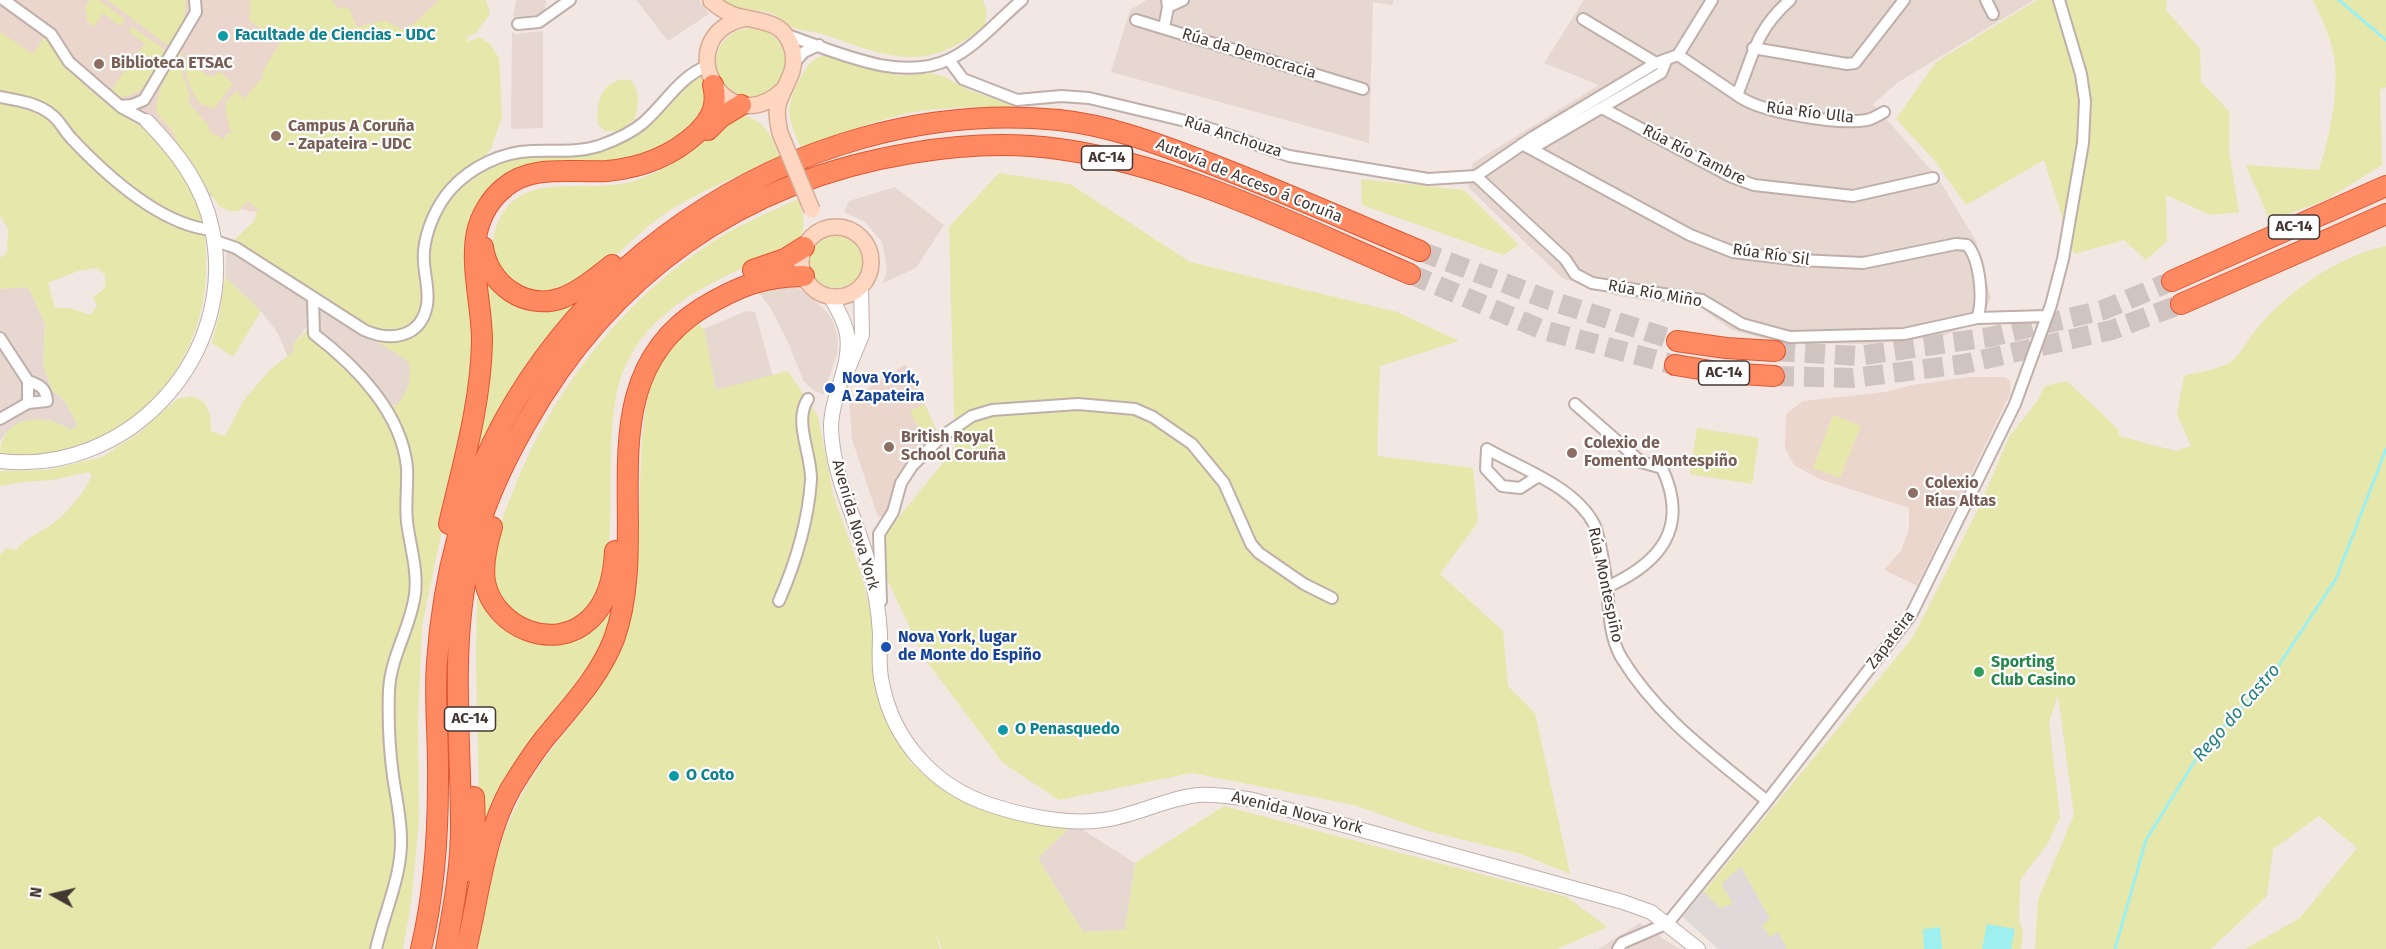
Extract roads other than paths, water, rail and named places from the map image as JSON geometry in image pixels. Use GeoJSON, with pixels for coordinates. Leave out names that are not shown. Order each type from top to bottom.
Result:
{"type":"FeatureCollection","features":[{"type":"Feature","properties":{"kind":"highway"},"geometry":{"type":"LineString","coordinates":[[437,662],[431,634],[435,597],[480,377],[481,308],[476,254],[480,221],[497,194],[518,179],[545,173],[632,167],[656,160],[676,149],[710,118],[716,97],[710,75]]}},
{"type":"Feature","properties":{"kind":"highway"},"geometry":{"type":"LineString","coordinates":[[734,191],[714,196],[674,217],[605,271],[575,292],[560,299],[545,301],[514,295],[502,286],[486,263],[483,249],[487,222],[497,204],[512,190],[535,181],[619,176],[654,168],[682,152],[721,117],[747,105]]}},
{"type":"Feature","properties":{"kind":"highway","name":"Autovía de Acceso á Coruña"},"geometry":{"type":"LineString","coordinates":[[421,949],[427,925],[437,845],[437,662],[448,582],[472,491],[504,420],[539,363],[570,322],[623,268],[682,220],[734,191],[809,157],[901,128],[979,117],[1061,120],[1102,128],[1160,145],[1227,170],[1420,251]]}},
{"type":"Feature","properties":{"kind":"highway","name":"Autovía de Acceso á Coruña"},"geometry":{"type":"LineString","coordinates":[[446,949],[459,881],[461,819],[458,660],[463,605],[471,555],[492,491],[543,393],[571,351],[621,294],[711,225],[820,175],[867,160],[951,147],[1011,145],[1057,148],[1180,178],[1410,274]]}},
{"type":"Feature","properties":{"kind":"highway","name":"AC-14"},"geometry":{"type":"LineString","coordinates":[[2172,281],[2386,186]]}},
{"type":"Feature","properties":{"kind":"highway","name":"AC-14"},"geometry":{"type":"LineString","coordinates":[[2181,304],[2386,213]]}},
{"type":"Feature","properties":{"kind":"highway"},"geometry":{"type":"LineString","coordinates":[[518,438],[513,466],[488,543],[485,582],[492,601],[505,618],[518,627],[551,635],[575,630],[590,620],[600,606],[612,573],[621,405],[639,353],[662,324],[697,298],[753,270],[785,259],[809,241]]}},
{"type":"Feature","properties":{"kind":"highway"},"geometry":{"type":"LineString","coordinates":[[464,949],[490,842],[510,790],[548,733],[598,672],[614,639],[624,595],[627,558],[631,416],[640,379],[649,361],[666,337],[680,324],[725,295],[775,276],[804,276]]}},
{"type":"Feature","properties":{"kind":"highway","name":"AC-14"},"geometry":{"type":"LineString","coordinates":[[1677,340],[1726,348],[1775,351]]}},
{"type":"Feature","properties":{"kind":"highway","name":"AC-14"},"geometry":{"type":"LineString","coordinates":[[1675,365],[1724,373],[1774,376]]}},
{"type":"Feature","properties":{"kind":"highway","name":"Autovía de Acceso á Coruña"},"geometry":{"type":"LineString","coordinates":[[464,949],[475,829],[468,651],[471,608],[485,532],[494,504],[492,491]]}},
{"type":"Feature","properties":{"kind":"main road"},"geometry":{"type":"LineString","coordinates":[[710,0],[722,10],[747,18],[768,21],[784,34],[793,52],[794,63],[778,106],[780,132],[812,210],[809,241],[802,256],[804,276],[815,290],[831,297],[853,293],[861,287],[871,270],[869,250],[858,234],[835,227],[812,210]]}},
{"type":"Feature","properties":{"kind":"main road"},"geometry":{"type":"LineString","coordinates":[[710,0],[718,24],[717,33],[707,54],[710,75],[730,101],[747,105],[765,103],[784,89]]}},
{"type":"Feature","properties":{"kind":"main road"},"geometry":{"type":"LineString","coordinates":[[717,33],[726,25],[747,18]]}},
{"type":"Feature","properties":{"kind":"main road"},"geometry":{"type":"LineString","coordinates":[[747,105],[780,132]]}},
{"type":"Feature","properties":{"kind":"main road"},"geometry":{"type":"LineString","coordinates":[[809,241],[835,227]]}},
{"type":"Feature","properties":{"kind":"street"},"geometry":{"type":"LineString","coordinates":[[0,461],[44,462],[87,451],[125,433],[158,407],[184,374],[207,327],[216,269],[213,235],[192,177],[179,157],[147,121],[116,103],[69,62],[51,34],[4,0]]}},
{"type":"Feature","properties":{"kind":"street"},"geometry":{"type":"LineString","coordinates":[[116,103],[132,105],[144,100],[196,12],[195,0]]}},
{"type":"Feature","properties":{"kind":"street"},"geometry":{"type":"LineString","coordinates":[[519,24],[539,22],[570,0]]}},
{"type":"Feature","properties":{"kind":"street"},"geometry":{"type":"LineString","coordinates":[[784,34],[869,62],[917,67],[949,60],[974,43],[1022,0]]}},
{"type":"Feature","properties":{"kind":"street"},"geometry":{"type":"LineString","coordinates":[[1164,28],[1168,3],[1183,0]]}},
{"type":"Feature","properties":{"kind":"street"},"geometry":{"type":"LineString","coordinates":[[1522,144],[1538,146],[1660,73],[1712,0]]}},
{"type":"Feature","properties":{"kind":"street"},"geometry":{"type":"LineString","coordinates":[[1673,57],[1737,95],[1754,48],[1770,18],[1790,0]]}},
{"type":"Feature","properties":{"kind":"street"},"geometry":{"type":"LineString","coordinates":[[1754,48],[1847,64],[1856,63],[1904,0]]}},
{"type":"Feature","properties":{"kind":"street"},"geometry":{"type":"LineString","coordinates":[[1986,0],[1993,14]]}},
{"type":"Feature","properties":{"kind":"street","name":"Zapateira"},"geometry":{"type":"LineString","coordinates":[[1668,923],[1767,801],[1922,598],[2015,404],[2047,316],[2063,259],[2083,143],[2085,101],[2082,74],[2059,0]]}},
{"type":"Feature","properties":{"kind":"street","name":"Rúa da Democracia"},"geometry":{"type":"LineString","coordinates":[[1136,20],[1363,89]]}},
{"type":"Feature","properties":{"kind":"street"},"geometry":{"type":"LineString","coordinates":[[1583,20],[1656,63]]}},
{"type":"Feature","properties":{"kind":"street"},"geometry":{"type":"LineString","coordinates":[[794,63],[804,52],[819,45]]}},
{"type":"Feature","properties":{"kind":"street"},"geometry":{"type":"LineString","coordinates":[[1476,176],[1522,144],[1656,63],[1673,57]]}},
{"type":"Feature","properties":{"kind":"street","name":"Rúa Anchouza"},"geometry":{"type":"LineString","coordinates":[[949,60],[963,79],[1017,100],[1060,96],[1089,98],[1194,123],[1300,158],[1428,179],[1476,176]]}},
{"type":"Feature","properties":{"kind":"street"},"geometry":{"type":"LineString","coordinates":[[0,97],[37,106],[51,114],[71,138],[125,189],[179,222],[213,235],[313,300],[375,336],[401,337],[412,331],[423,318],[427,305],[424,262],[428,231],[450,189],[484,164],[513,152],[576,151],[599,146],[642,124],[690,74],[710,75]]}},
{"type":"Feature","properties":{"kind":"street"},"geometry":{"type":"LineString","coordinates":[[116,103],[129,101],[151,89]]}},
{"type":"Feature","properties":{"kind":"street","name":"Rúa Río Ulla"},"geometry":{"type":"LineString","coordinates":[[1737,95],[1766,110],[1815,117],[1869,120],[1884,112]]}},
{"type":"Feature","properties":{"kind":"street"},"geometry":{"type":"LineString","coordinates":[[144,100],[147,121]]}},
{"type":"Feature","properties":{"kind":"street","name":"Rúa Río Tambre"},"geometry":{"type":"LineString","coordinates":[[1602,108],[1732,177],[1755,185],[1853,196],[1933,178]]}},
{"type":"Feature","properties":{"kind":"street","name":"Rúa Río Sil"},"geometry":{"type":"LineString","coordinates":[[1522,144],[1690,235],[1733,252],[1799,260],[1863,263],[1956,244],[1967,245],[1973,252],[1982,299],[1977,318]]}},
{"type":"Feature","properties":{"kind":"street","name":"Rúa Río Miño"},"geometry":{"type":"LineString","coordinates":[[1476,176],[1565,259],[1575,274],[1592,283],[1702,300],[1743,324],[1790,337],[1904,334],[1977,318],[2047,316]]}},
{"type":"Feature","properties":{"kind":"street","name":"Avenida Nova York"},"geometry":{"type":"LineString","coordinates":[[840,380],[857,352],[862,335],[861,287]]}},
{"type":"Feature","properties":{"kind":"street","name":"Avenida Nova York"},"geometry":{"type":"LineString","coordinates":[[831,297],[847,334],[846,358],[832,409],[833,447],[845,496],[867,562],[880,634]]}},
{"type":"Feature","properties":{"kind":"street"},"geometry":{"type":"LineString","coordinates":[[313,300],[314,334],[354,368],[384,406],[403,443],[407,469],[407,522],[415,570],[415,593],[411,615],[397,646],[390,682],[388,710],[389,743],[401,840],[397,872],[376,949]]}},
{"type":"Feature","properties":{"kind":"street"},"geometry":{"type":"LineString","coordinates":[[0,338],[28,381],[28,403]]}},
{"type":"Feature","properties":{"kind":"street"},"geometry":{"type":"LineString","coordinates":[[0,419],[28,403],[46,401],[46,394],[41,385],[28,381]]}},
{"type":"Feature","properties":{"kind":"street"},"geometry":{"type":"LineString","coordinates":[[779,601],[800,550],[807,510],[811,479],[803,407],[808,399]]}},
{"type":"Feature","properties":{"kind":"street","name":"Avenida Nova York"},"geometry":{"type":"LineString","coordinates":[[1332,598],[1304,584],[1259,553],[1251,544],[1224,483],[1213,466],[1192,444],[1153,417],[1135,409],[1107,405],[1056,404],[992,410],[964,421],[941,436],[912,466],[901,483],[893,512],[879,534],[881,682],[887,705],[903,738],[928,770],[947,784],[991,805],[1061,819],[1093,820],[1198,795],[1244,798],[1596,893],[1650,912],[1668,923],[1698,949]]}},
{"type":"Feature","properties":{"kind":"street"},"geometry":{"type":"LineString","coordinates":[[1575,404],[1641,462],[1662,468],[1669,483],[1674,514],[1664,542],[1650,562],[1634,574],[1607,587]]}},
{"type":"Feature","properties":{"kind":"street","name":"Rúa Montespiño"},"geometry":{"type":"LineString","coordinates":[[1538,477],[1520,488],[1502,486],[1486,469],[1487,449],[1538,477],[1556,484],[1572,496],[1595,524],[1607,587],[1606,608],[1620,655],[1644,690],[1669,719],[1767,801]]}},
{"type":"Feature","properties":{"kind":"street"},"geometry":{"type":"LineString","coordinates":[[1618,949],[1622,943],[1668,923]]}},
{"type":"Feature","properties":{"kind":"water"},"geometry":{"type":"Polygon","coordinates":[[[1987,924],[2015,929],[2011,949],[1982,949],[1987,924]]]}},
{"type":"Feature","properties":{"kind":"water"},"geometry":{"type":"Polygon","coordinates":[[[1940,927],[1942,949],[1924,949],[1923,929],[1940,927]]]}},
{"type":"Feature","properties":{"kind":"waterway","name":"Rego do Castro"},"geometry":{"type":"LineString","coordinates":[[2339,0],[2386,40]]}},
{"type":"Feature","properties":{"kind":"waterway","name":"Rego do Castro"},"geometry":{"type":"LineString","coordinates":[[2115,949],[2146,840],[2201,751],[2273,674],[2336,579],[2386,449]]}},
{"type":"Feature","properties":{"kind":"tunnel"},"geometry":{"type":"LineString","coordinates":[[1420,251],[1549,300],[1677,341]]}},
{"type":"Feature","properties":{"kind":"tunnel"},"geometry":{"type":"LineString","coordinates":[[1410,274],[1543,330],[1675,365]]}},
{"type":"Feature","properties":{"kind":"tunnel"},"geometry":{"type":"LineString","coordinates":[[1775,351],[1858,356],[1990,337],[2103,310],[2172,281]]}},
{"type":"Feature","properties":{"kind":"tunnel"},"geometry":{"type":"LineString","coordinates":[[1774,376],[1853,378],[1964,364],[2112,330],[2181,304]]}},
{"type":"Feature","properties":{"kind":"place","name":"Facultade de Ciencias - UDC"},"geometry":{"type":"Point","coordinates":[223,36]}},
{"type":"Feature","properties":{"kind":"place","name":"Biblioteca ETSAC"},"geometry":{"type":"Point","coordinates":[99,64]}},
{"type":"Feature","properties":{"kind":"place","name":"Campus A Coruña - Zapateira - UDC"},"geometry":{"type":"Point","coordinates":[276,136]}},
{"type":"Feature","properties":{"kind":"place","name":"Nova York, A Zapateira"},"geometry":{"type":"Point","coordinates":[830,388]}},
{"type":"Feature","properties":{"kind":"place","name":"British Royal School Coruña"},"geometry":{"type":"Point","coordinates":[889,447]}},
{"type":"Feature","properties":{"kind":"place","name":"Colexio de Fomento Montespiño"},"geometry":{"type":"Point","coordinates":[1572,453]}},
{"type":"Feature","properties":{"kind":"place","name":"Colexio Rías Altas"},"geometry":{"type":"Point","coordinates":[1913,493]}},
{"type":"Feature","properties":{"kind":"place","name":"Nova York, lugar de Monte do Espiño"},"geometry":{"type":"Point","coordinates":[886,647]}},
{"type":"Feature","properties":{"kind":"place","name":"Sporting Club Casino"},"geometry":{"type":"Point","coordinates":[1979,672]}},
{"type":"Feature","properties":{"kind":"place","name":"O Penasquedo"},"geometry":{"type":"Point","coordinates":[1003,730]}},
{"type":"Feature","properties":{"kind":"place","name":"O Coto"},"geometry":{"type":"Point","coordinates":[674,776]}}]}
